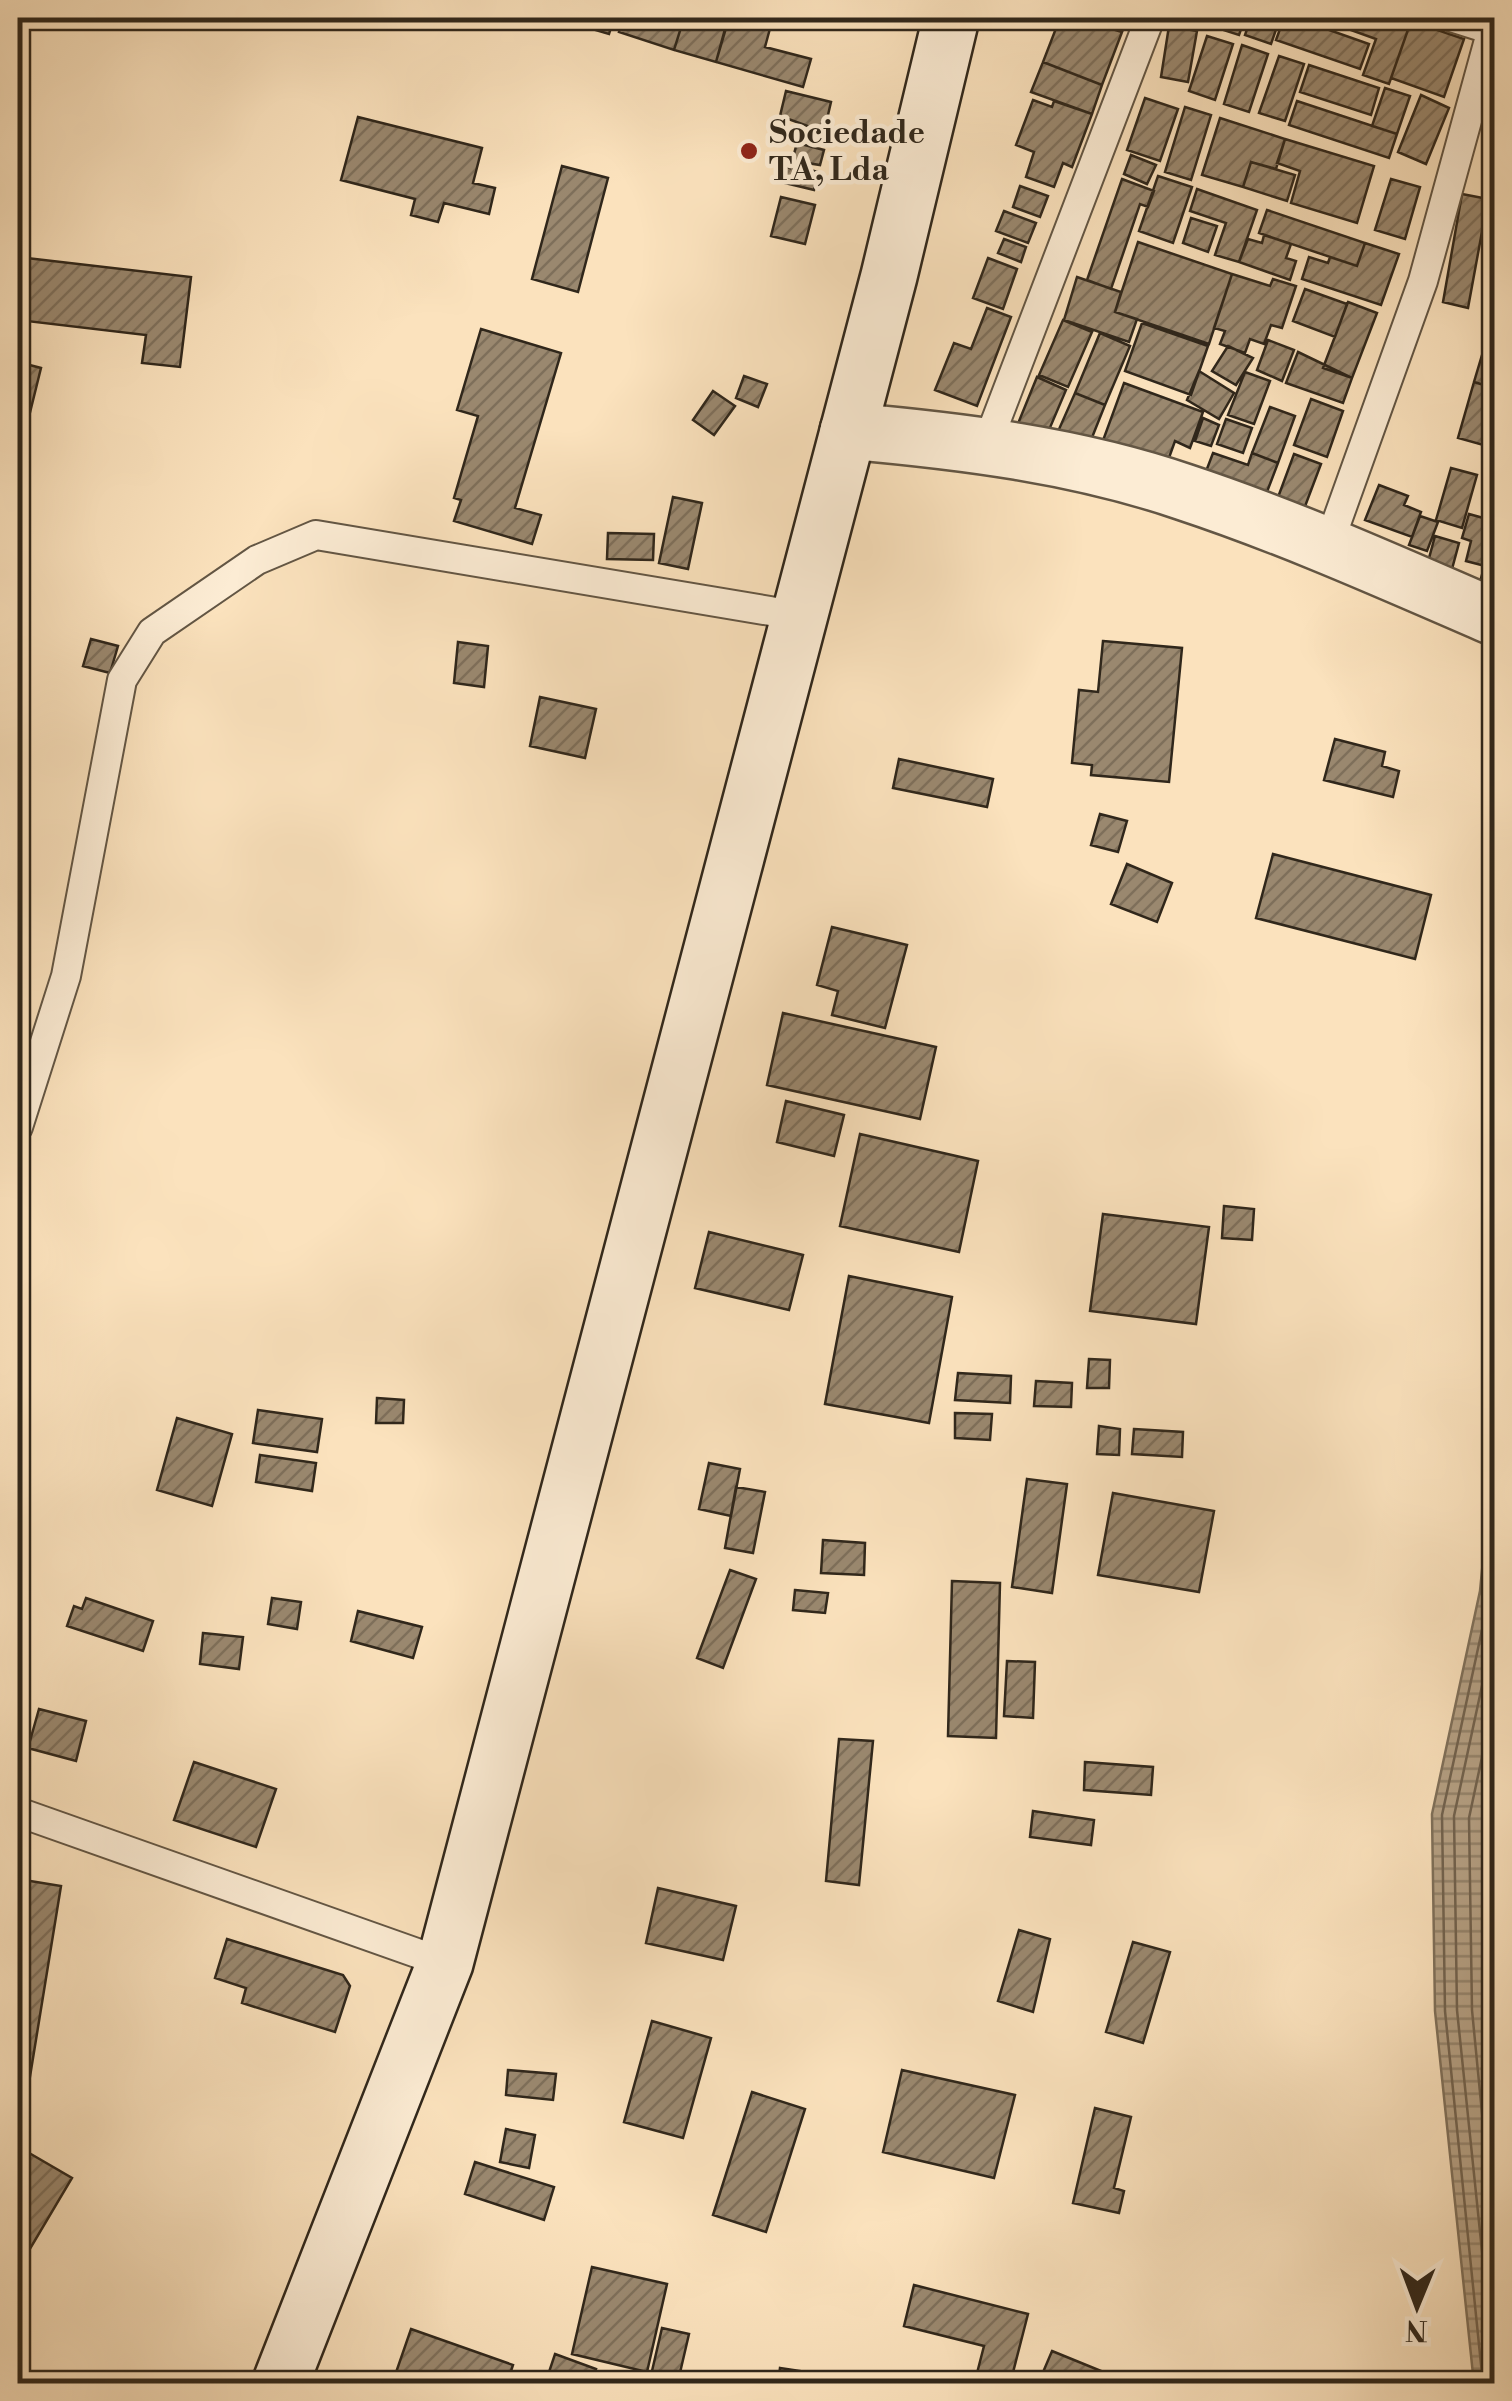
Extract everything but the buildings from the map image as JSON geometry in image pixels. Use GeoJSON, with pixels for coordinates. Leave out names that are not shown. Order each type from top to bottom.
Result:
{"type":"FeatureCollection","features":[{"type":"Feature","properties":{"kind":"main road"},"geometry":{"type":"LineString","coordinates":[[280,2384],[445,1963],[800,616],[951,18]]}},
{"type":"Feature","properties":{"kind":"main road"},"geometry":{"type":"LineString","coordinates":[[848,431],[987,444],[1181,490],[1328,546],[1494,617]]}},
{"type":"Feature","properties":{"kind":"lane"},"geometry":{"type":"LineString","coordinates":[[987,444],[1150,18]]}},
{"type":"Feature","properties":{"kind":"lane"},"geometry":{"type":"LineString","coordinates":[[1328,546],[1423,281],[1493,26],[1454,18]]}},
{"type":"Feature","properties":{"kind":"lane"},"geometry":{"type":"LineString","coordinates":[[18,1128],[66,976],[122,680],[152,632],[208,591],[256,560],[316,535],[800,616]]}},
{"type":"Feature","properties":{"kind":"lane"},"geometry":{"type":"LineString","coordinates":[[18,1812],[445,1963]]}},
{"type":"Feature","properties":{"kind":"water"},"geometry":{"type":"Polygon","coordinates":[[[1494,1447],[1494,2383],[1474,2384],[1435,2011],[1432,1814],[1480,1591],[1494,1447]]]}},
{"type":"Feature","properties":{"kind":"place","name":"Sociedade TA, Lda"},"geometry":{"type":"Point","coordinates":[749,151]}}]}
